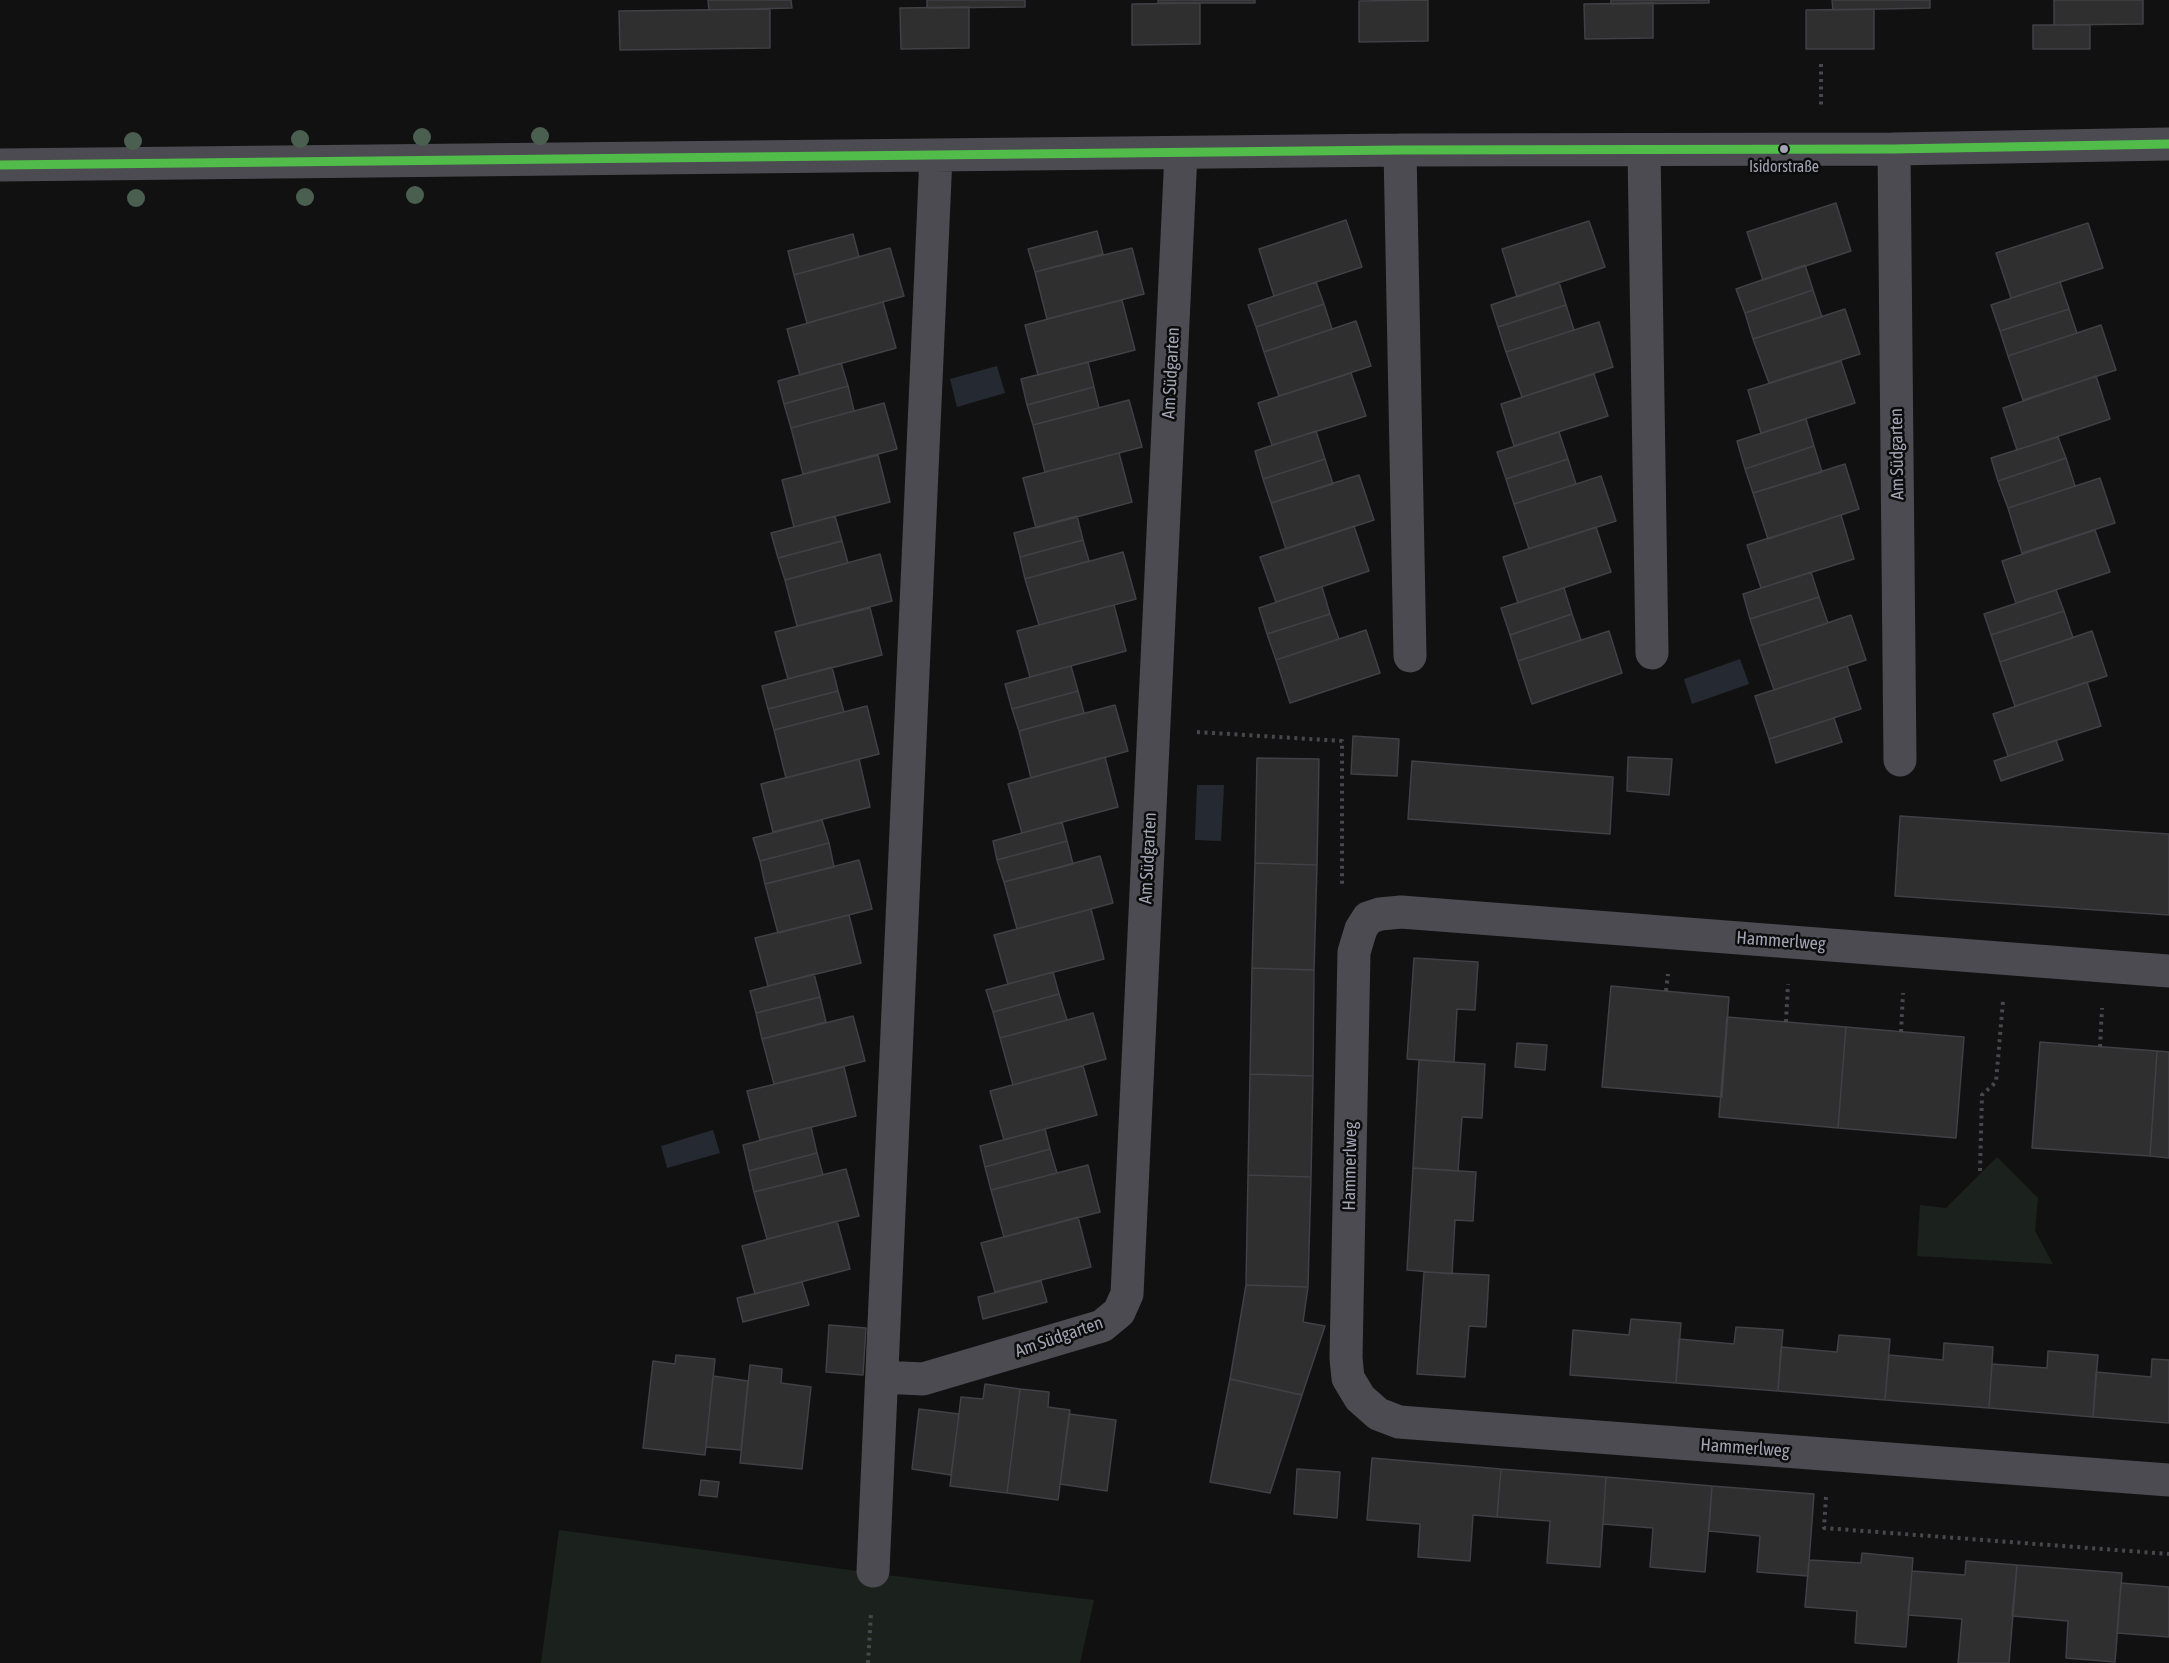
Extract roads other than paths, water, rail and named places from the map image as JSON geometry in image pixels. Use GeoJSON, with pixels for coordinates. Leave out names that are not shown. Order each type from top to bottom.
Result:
{"type":"FeatureCollection","features":[{"type":"Feature","properties":{"kind":"street"},"geometry":{"type":"LineString","coordinates":[[0,165],[1400,150],[1894,149],[2169,144]]}},
{"type":"Feature","properties":{"kind":"street","name":"Am Südgarten"},"geometry":{"type":"LineString","coordinates":[[1894,149],[1900,760]]}},
{"type":"Feature","properties":{"kind":"street"},"geometry":{"type":"LineString","coordinates":[[1400,150],[1410,656]]}},
{"type":"Feature","properties":{"kind":"street"},"geometry":{"type":"LineString","coordinates":[[1644,150],[1652,653]]}},
{"type":"Feature","properties":{"kind":"street","name":"Am Südgarten"},"geometry":{"type":"LineString","coordinates":[[882,1377],[923,1379],[1102,1326],[1119,1312],[1127,1294],[1181,153]]}},
{"type":"Feature","properties":{"kind":"street"},"geometry":{"type":"LineString","coordinates":[[873,1571],[936,156]]}},
{"type":"Feature","properties":{"kind":"street","name":"Hammerlweg"},"geometry":{"type":"LineString","coordinates":[[2169,971],[1401,912],[1368,918],[1361,929],[1353,963],[1346,1358],[1348,1378],[1360,1398],[1378,1414],[1399,1422],[2169,1480]]}},
{"type":"Feature","properties":{"kind":"place","name":"Isidorstraße"},"geometry":{"type":"Point","coordinates":[1784,149]}}]}
